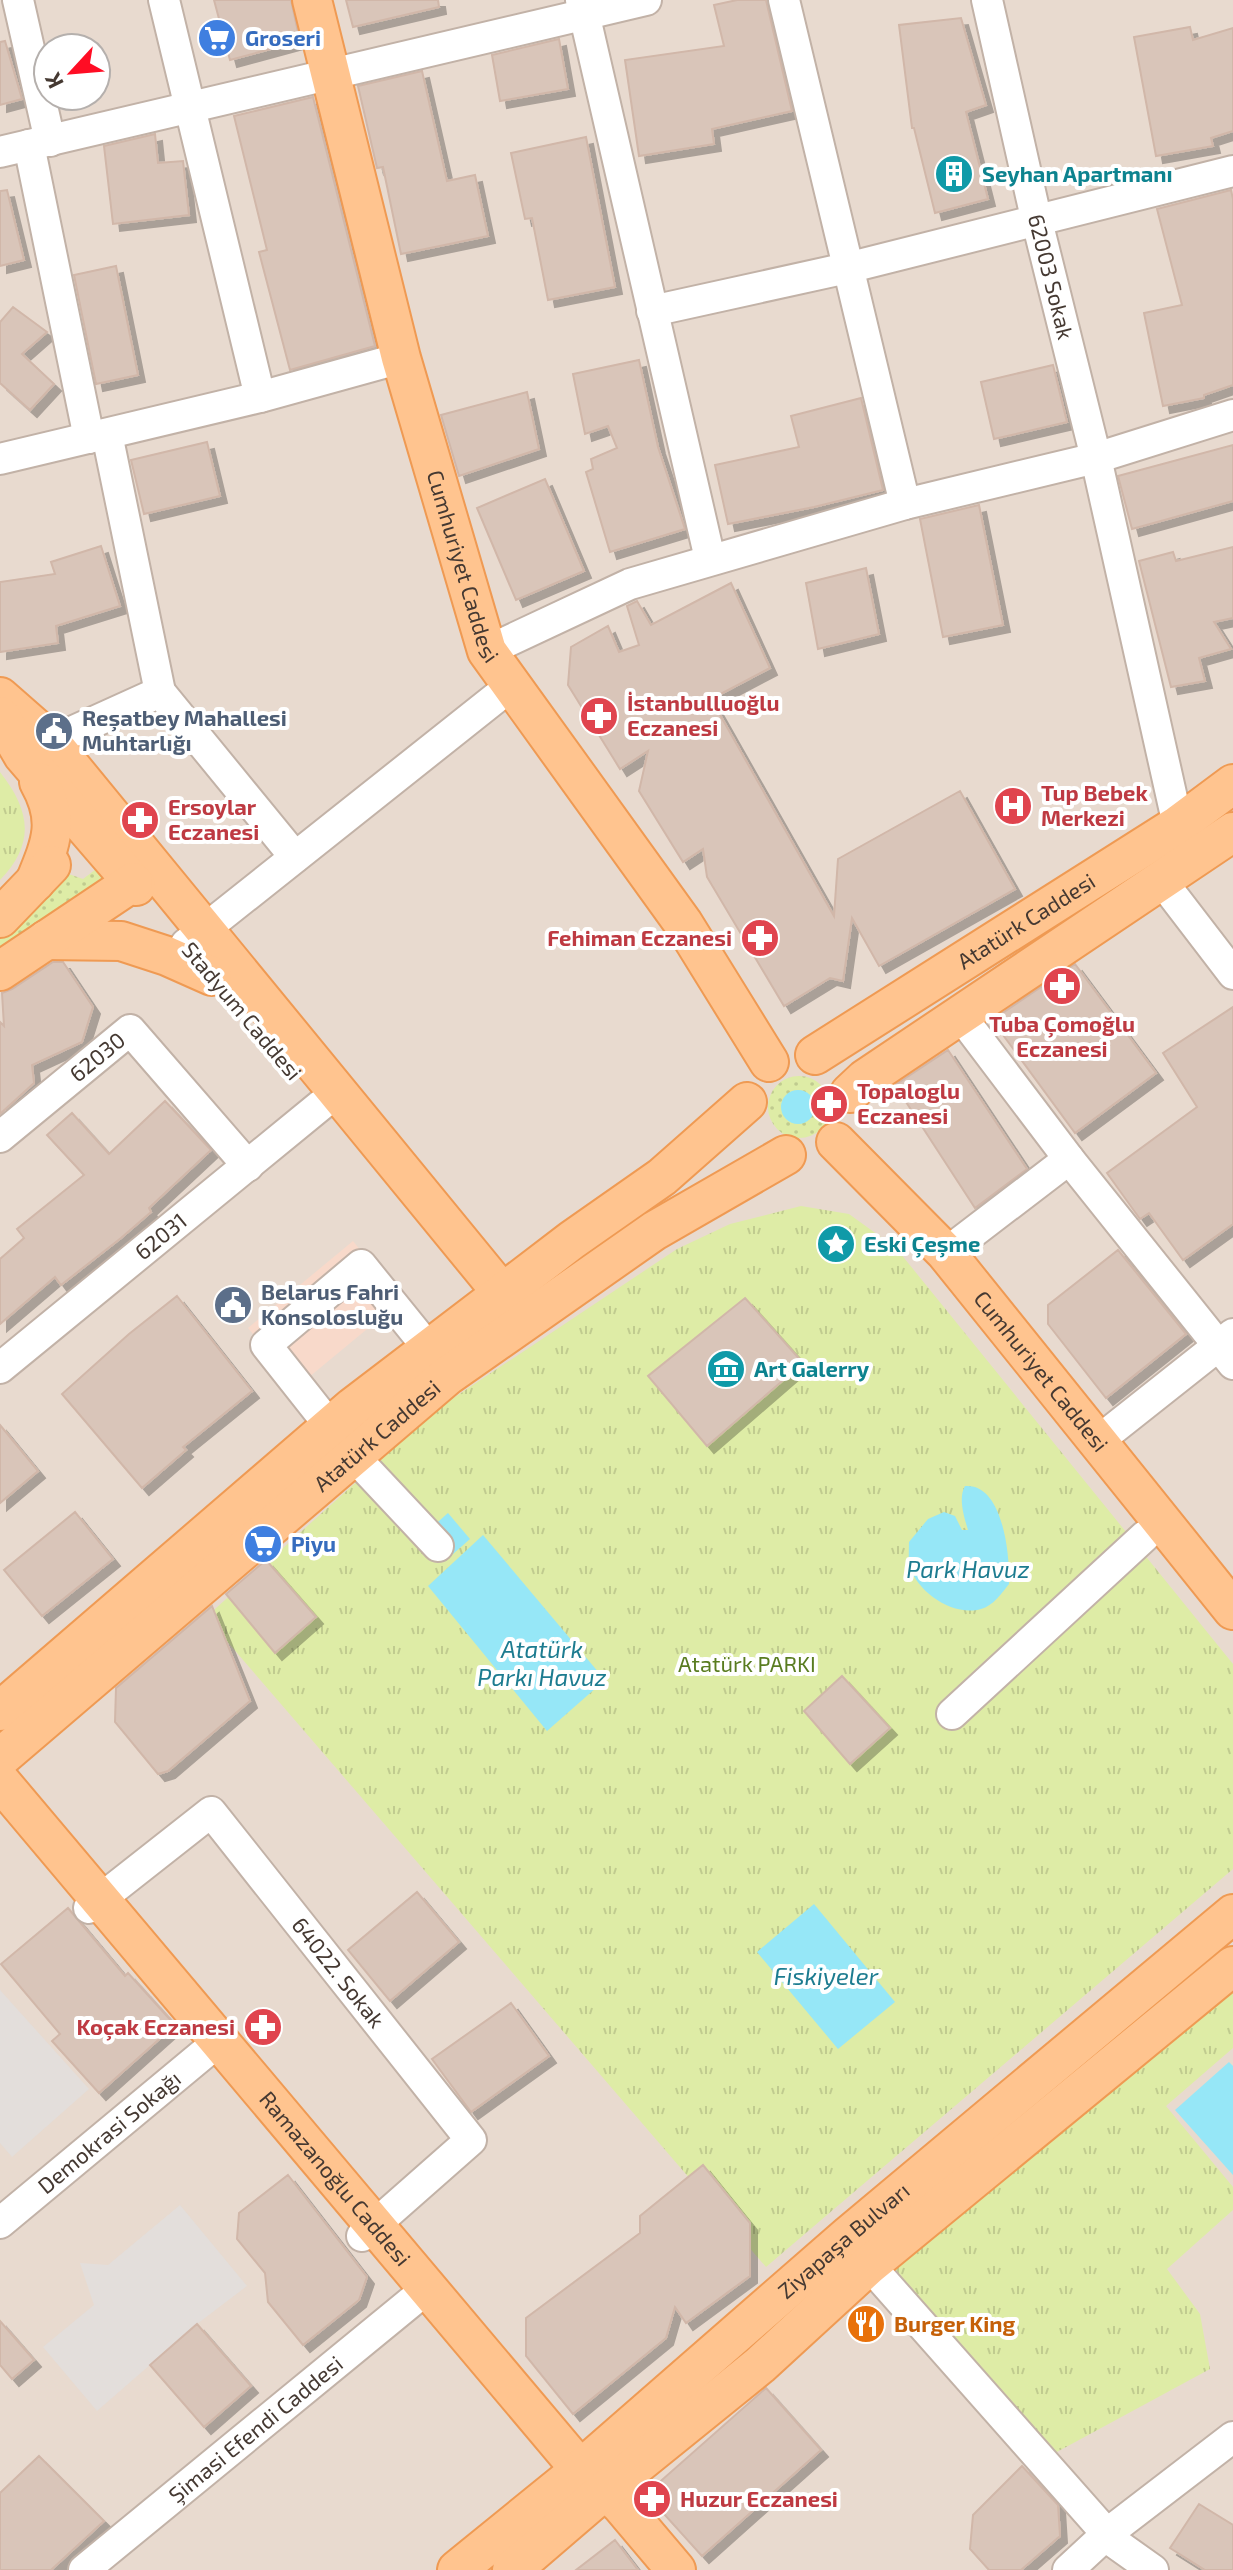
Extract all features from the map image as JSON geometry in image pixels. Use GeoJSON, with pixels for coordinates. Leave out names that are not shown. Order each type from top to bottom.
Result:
{"type":"FeatureCollection","features":[{"type":"Feature","properties":{"kind":"main road","name":"Cumhuriyet Caddesi"},"geometry":{"type":"LineString","coordinates":[[312,0],[401,358],[487,651],[683,923],[769,1062]]}},
{"type":"Feature","properties":{"kind":"main road"},"geometry":{"type":"LineString","coordinates":[[0,697],[36,748],[196,937],[492,1302]]}},
{"type":"Feature","properties":{"kind":"main road","name":"Stadyum Caddesi"},"geometry":{"type":"LineString","coordinates":[[0,716],[36,748],[86,829],[133,882],[196,937],[212,976],[492,1302]]}},
{"type":"Feature","properties":{"kind":"main road"},"geometry":{"type":"LineString","coordinates":[[35,882],[54,826],[36,748]]}},
{"type":"Feature","properties":{"kind":"main road","name":"Atatürk Caddesi"},"geometry":{"type":"LineString","coordinates":[[815,1055],[1178,825],[1233,784]]}},
{"type":"Feature","properties":{"kind":"main road"},"geometry":{"type":"LineString","coordinates":[[0,918],[86,829]]}},
{"type":"Feature","properties":{"kind":"main road","name":"Atatürk Caddesi"},"geometry":{"type":"LineString","coordinates":[[850,1093],[865,1079],[1233,832]]}},
{"type":"Feature","properties":{"kind":"main road"},"geometry":{"type":"LineString","coordinates":[[0,971],[133,882]]}},
{"type":"Feature","properties":{"kind":"main road"},"geometry":{"type":"LineString","coordinates":[[46,940],[121,941],[167,956],[212,976]]}},
{"type":"Feature","properties":{"kind":"main road"},"geometry":{"type":"LineString","coordinates":[[800,1052],[815,1055],[838,1070],[850,1093],[851,1111],[846,1128],[836,1142],[821,1152],[804,1157],[786,1155],[770,1148],[757,1136],[749,1120],[747,1102],[750,1086],[758,1072],[769,1062],[800,1052]]}},
{"type":"Feature","properties":{"kind":"main road","name":"Atatürk Caddesi"},"geometry":{"type":"LineString","coordinates":[[0,1711],[330,1426],[572,1240],[662,1177],[747,1102]]}},
{"type":"Feature","properties":{"kind":"main road","name":"Cumhuriyet Caddesi"},"geometry":{"type":"LineString","coordinates":[[836,1142],[946,1253],[1233,1610]]}},
{"type":"Feature","properties":{"kind":"main road","name":"Atatürk Caddesi"},"geometry":{"type":"LineString","coordinates":[[0,1758],[447,1376],[654,1231],[786,1155]]}},
{"type":"Feature","properties":{"kind":"main road","name":"Ramazanoğlu Caddesi"},"geometry":{"type":"LineString","coordinates":[[0,1781],[94,1903],[421,2294],[586,2485],[651,2570]]}},
{"type":"Feature","properties":{"kind":"main road","name":"Ramazanoğlu Caddesi"},"geometry":{"type":"LineString","coordinates":[[0,1801],[94,1903]]}},
{"type":"Feature","properties":{"kind":"main road","name":"Ziyapaşa Bulvarı"},"geometry":{"type":"LineString","coordinates":[[512,2570],[586,2485],[848,2236],[1233,1914]]}},
{"type":"Feature","properties":{"kind":"main road","name":"Ziyapaşa Bulvarı"},"geometry":{"type":"LineString","coordinates":[[457,2570],[760,2365],[869,2265],[1233,1966]]}},
{"type":"Feature","properties":{"kind":"main road","name":"Ramazanoğlu Caddesi"},"geometry":{"type":"LineString","coordinates":[[586,2485],[676,2570]]}},
{"type":"Feature","properties":{"kind":"street"},"geometry":{"type":"LineString","coordinates":[[18,0],[26,146],[160,692],[295,857]]}},
{"type":"Feature","properties":{"kind":"street"},"geometry":{"type":"LineString","coordinates":[[164,0],[260,397]]}},
{"type":"Feature","properties":{"kind":"street"},"geometry":{"type":"LineString","coordinates":[[26,146],[330,76],[583,7],[646,0]]}},
{"type":"Feature","properties":{"kind":"street"},"geometry":{"type":"LineString","coordinates":[[784,0],[905,504]]}},
{"type":"Feature","properties":{"kind":"street","name":"62003 Sokak"},"geometry":{"type":"LineString","coordinates":[[987,0],[1037,221],[1096,458],[1178,825]]}},
{"type":"Feature","properties":{"kind":"street"},"geometry":{"type":"LineString","coordinates":[[583,7],[710,559]]}},
{"type":"Feature","properties":{"kind":"street"},"geometry":{"type":"LineString","coordinates":[[652,311],[847,268],[1233,171]]}},
{"type":"Feature","properties":{"kind":"street"},"geometry":{"type":"LineString","coordinates":[[0,459],[260,397],[401,358]]}},
{"type":"Feature","properties":{"kind":"street"},"geometry":{"type":"LineString","coordinates":[[487,651],[630,584],[905,504],[1096,458],[1233,415]]}},
{"type":"Feature","properties":{"kind":"street"},"geometry":{"type":"LineString","coordinates":[[196,937],[512,685]]}},
{"type":"Feature","properties":{"kind":"street"},"geometry":{"type":"LineString","coordinates":[[36,748],[160,692]]}},
{"type":"Feature","properties":{"kind":"street"},"geometry":{"type":"LineString","coordinates":[[1161,880],[1233,974]]}},
{"type":"Feature","properties":{"kind":"street"},"geometry":{"type":"LineString","coordinates":[[960,1015],[1069,1159],[1228,1348],[1098,1441]]}},
{"type":"Feature","properties":{"kind":"street","name":"62030"},"geometry":{"type":"LineString","coordinates":[[0,1137],[130,1030],[248,1166]]}},
{"type":"Feature","properties":{"kind":"street","name":"62031"},"geometry":{"type":"LineString","coordinates":[[0,1368],[321,1105]]}},
{"type":"Feature","properties":{"kind":"street"},"geometry":{"type":"LineString","coordinates":[[946,1253],[1069,1159]]}},
{"type":"Feature","properties":{"kind":"street"},"geometry":{"type":"LineString","coordinates":[[330,1426],[266,1345],[361,1265],[429,1349]]}},
{"type":"Feature","properties":{"kind":"street"},"geometry":{"type":"LineString","coordinates":[[362,1465],[438,1546]]}},
{"type":"Feature","properties":{"kind":"street"},"geometry":{"type":"LineString","coordinates":[[952,1714],[1145,1536]]}},
{"type":"Feature","properties":{"kind":"street","name":"64022. Sokak"},"geometry":{"type":"LineString","coordinates":[[94,1903],[211,1812],[471,2140],[368,2230]]}},
{"type":"Feature","properties":{"kind":"street","name":"Demokrasi Sokağı"},"geometry":{"type":"LineString","coordinates":[[0,2223],[213,2046]]}},
{"type":"Feature","properties":{"kind":"street"},"geometry":{"type":"LineString","coordinates":[[869,2265],[1115,2543],[1153,2570]]}},
{"type":"Feature","properties":{"kind":"street","name":"Şimasi Efendi Caddesi"},"geometry":{"type":"LineString","coordinates":[[84,2570],[421,2294]]}},
{"type":"Feature","properties":{"kind":"street"},"geometry":{"type":"LineString","coordinates":[[1068,2570],[1108,2533],[1233,2437]]}},
{"type":"Feature","properties":{"kind":"shaded area"},"geometry":{"type":"Polygon","coordinates":[[[0,0],[1233,0],[1233,2570],[0,2570],[0,0]]]}},
{"type":"Feature","properties":{"kind":"shaded area"},"geometry":{"type":"Polygon","coordinates":[[[353,1241],[401,1301],[297,1387],[248,1328],[353,1241]]]}},
{"type":"Feature","properties":{"kind":"shaded area"},"geometry":{"type":"Polygon","coordinates":[[[0,1990],[89,2089],[12,2157],[0,2143],[0,1990]]]}},
{"type":"Feature","properties":{"kind":"shaded area"},"geometry":{"type":"Polygon","coordinates":[[[180,2205],[247,2286],[197,2324],[97,2411],[43,2347],[94,2305],[80,2263],[108,2265],[180,2205]]]}},
{"type":"Feature","properties":{"kind":"green space"},"geometry":{"type":"Polygon","coordinates":[[[0,772],[18,800],[25,826],[19,853],[0,880],[0,772]]]}},
{"type":"Feature","properties":{"kind":"green space"},"geometry":{"type":"Polygon","coordinates":[[[100,866],[110,877],[0,955],[0,931],[66,873],[83,879],[100,866]]]}},
{"type":"Feature","properties":{"kind":"green space"},"geometry":{"type":"Polygon","coordinates":[[[799,1076],[821,1085],[830,1107],[821,1129],[799,1138],[777,1129],[768,1107],[777,1085],[799,1076]]]}},
{"type":"Feature","properties":{"kind":"green space","name":"Atatürk PARKI"},"geometry":{"type":"Polygon","coordinates":[[[801,1206],[849,1214],[896,1248],[1233,1664],[1233,1869],[766,2267],[206,1617],[440,1407],[677,1249],[730,1224],[801,1206]]]}},
{"type":"Feature","properties":{"kind":"green space"},"geometry":{"type":"Polygon","coordinates":[[[1233,1986],[1233,2048],[1166,2106],[1233,2187],[1233,2210],[1167,2269],[1200,2314],[1210,2369],[1055,2453],[868,2286],[1233,1986]]]}},
{"type":"Feature","properties":{"kind":"water"},"geometry":{"type":"Polygon","coordinates":[[[798,1090],[810,1095],[815,1107],[810,1119],[798,1124],[786,1119],[781,1107],[786,1095],[798,1090]]]}},
{"type":"Feature","properties":{"kind":"water","name":"Park Havuz"},"geometry":{"type":"Polygon","coordinates":[[[965,1486],[978,1488],[996,1509],[1006,1541],[1009,1572],[1009,1584],[997,1599],[971,1611],[949,1606],[929,1594],[914,1577],[909,1558],[909,1542],[928,1519],[944,1512],[955,1516],[962,1530],[968,1530],[962,1502],[965,1486]]]}},
{"type":"Feature","properties":{"kind":"water"},"geometry":{"type":"Polygon","coordinates":[[[448,1513],[470,1539],[453,1554],[431,1528],[448,1513]]]}},
{"type":"Feature","properties":{"kind":"water","name":"Atatürk Parkı Havuz"},"geometry":{"type":"Polygon","coordinates":[[[483,1535],[605,1680],[547,1731],[428,1586],[483,1535]]]}},
{"type":"Feature","properties":{"kind":"water","name":"Fiskiyeler"},"geometry":{"type":"Polygon","coordinates":[[[814,1904],[895,2002],[838,2049],[757,1952],[814,1904]]]}},
{"type":"Feature","properties":{"kind":"water"},"geometry":{"type":"Polygon","coordinates":[[[1229,2062],[1233,2066],[1233,2175],[1175,2110],[1229,2062]]]}},
{"type":"Feature","properties":{"kind":"building"},"geometry":{"type":"Polygon","coordinates":[[[214,0],[291,0],[300,41],[230,60],[214,0]]]}},
{"type":"Feature","properties":{"kind":"building"},"geometry":{"type":"Polygon","coordinates":[[[346,0],[438,0],[439,7],[353,27],[346,0]]]}},
{"type":"Feature","properties":{"kind":"building"},"geometry":{"type":"Polygon","coordinates":[[[737,0],[766,0],[792,111],[712,129],[714,144],[639,156],[625,60],[724,46],[714,5],[737,0]]]}},
{"type":"Feature","properties":{"kind":"building"},"geometry":{"type":"Polygon","coordinates":[[[961,18],[986,105],[966,112],[988,199],[935,213],[912,128],[899,25],[961,18]]]}},
{"type":"Feature","properties":{"kind":"building"},"geometry":{"type":"Polygon","coordinates":[[[1190,27],[1193,40],[1233,28],[1233,131],[1211,138],[1213,146],[1156,156],[1134,37],[1190,27]]]}},
{"type":"Feature","properties":{"kind":"building"},"geometry":{"type":"Polygon","coordinates":[[[559,39],[568,89],[500,101],[492,55],[559,39]]]}},
{"type":"Feature","properties":{"kind":"building"},"geometry":{"type":"Polygon","coordinates":[[[5,41],[22,99],[0,105],[0,42],[5,41]]]}},
{"type":"Feature","properties":{"kind":"building"},"geometry":{"type":"Polygon","coordinates":[[[422,71],[447,181],[475,175],[488,236],[401,254],[383,167],[377,168],[358,86],[422,71]]]}},
{"type":"Feature","properties":{"kind":"building"},"geometry":{"type":"Polygon","coordinates":[[[313,97],[375,346],[290,370],[259,252],[267,250],[234,116],[313,97]]]}},
{"type":"Feature","properties":{"kind":"building"},"geometry":{"type":"Polygon","coordinates":[[[155,134],[158,163],[183,161],[189,215],[113,224],[104,146],[155,134]]]}},
{"type":"Feature","properties":{"kind":"building"},"geometry":{"type":"Polygon","coordinates":[[[586,137],[615,287],[548,300],[532,218],[525,219],[511,153],[586,137]]]}},
{"type":"Feature","properties":{"kind":"building"},"geometry":{"type":"Polygon","coordinates":[[[7,190],[24,260],[0,266],[0,191],[7,190]]]}},
{"type":"Feature","properties":{"kind":"building"},"geometry":{"type":"Polygon","coordinates":[[[1231,190],[1233,385],[1204,395],[1204,398],[1163,406],[1144,313],[1182,305],[1157,209],[1231,190]]]}},
{"type":"Feature","properties":{"kind":"building"},"geometry":{"type":"Polygon","coordinates":[[[116,266],[138,375],[96,384],[74,275],[116,266]]]}},
{"type":"Feature","properties":{"kind":"building"},"geometry":{"type":"Polygon","coordinates":[[[13,307],[47,332],[22,354],[54,384],[30,410],[0,383],[0,322],[13,307]]]}},
{"type":"Feature","properties":{"kind":"building"},"geometry":{"type":"Polygon","coordinates":[[[639,360],[658,447],[685,529],[610,552],[586,472],[593,469],[591,459],[617,448],[608,426],[585,434],[573,374],[639,360]]]}},
{"type":"Feature","properties":{"kind":"building"},"geometry":{"type":"Polygon","coordinates":[[[1053,365],[1067,422],[994,439],[981,382],[1053,365]]]}},
{"type":"Feature","properties":{"kind":"building"},"geometry":{"type":"Polygon","coordinates":[[[527,392],[539,449],[459,476],[441,415],[527,392]]]}},
{"type":"Feature","properties":{"kind":"building"},"geometry":{"type":"Polygon","coordinates":[[[861,398],[883,490],[728,524],[715,465],[799,447],[791,416],[861,398]]]}},
{"type":"Feature","properties":{"kind":"building"},"geometry":{"type":"Polygon","coordinates":[[[207,442],[220,496],[144,514],[131,460],[207,442]]]}},
{"type":"Feature","properties":{"kind":"building"},"geometry":{"type":"Polygon","coordinates":[[[1233,445],[1233,501],[1132,529],[1118,476],[1233,445]]]}},
{"type":"Feature","properties":{"kind":"building"},"geometry":{"type":"Polygon","coordinates":[[[545,479],[584,571],[516,600],[477,508],[545,479]]]}},
{"type":"Feature","properties":{"kind":"building"},"geometry":{"type":"Polygon","coordinates":[[[979,505],[1003,625],[943,637],[920,519],[979,505]]]}},
{"type":"Feature","properties":{"kind":"building"},"geometry":{"type":"Polygon","coordinates":[[[101,546],[120,606],[56,626],[58,643],[0,652],[0,582],[55,574],[51,562],[101,546]]]}},
{"type":"Feature","properties":{"kind":"building"},"geometry":{"type":"Polygon","coordinates":[[[1233,547],[1233,618],[1214,622],[1231,649],[1199,658],[1205,681],[1171,687],[1139,561],[1173,552],[1176,561],[1233,547]]]}},
{"type":"Feature","properties":{"kind":"building"},"geometry":{"type":"Polygon","coordinates":[[[866,568],[879,634],[818,649],[806,583],[866,568]]]}},
{"type":"Feature","properties":{"kind":"building"},"geometry":{"type":"Polygon","coordinates":[[[731,583],[770,668],[711,699],[834,916],[838,859],[960,791],[1015,889],[879,966],[852,918],[843,981],[830,978],[784,1006],[707,877],[703,849],[683,862],[639,791],[648,751],[620,769],[568,685],[571,647],[608,626],[619,652],[639,645],[627,606],[637,601],[651,625],[731,583]]]}},
{"type":"Feature","properties":{"kind":"building"},"geometry":{"type":"Polygon","coordinates":[[[53,962],[63,962],[93,1007],[82,1042],[32,1065],[34,1083],[0,1114],[0,1022],[4,1026],[2,993],[53,962]]]}},
{"type":"Feature","properties":{"kind":"building"},"geometry":{"type":"Polygon","coordinates":[[[1075,964],[1156,1073],[1075,1133],[992,1020],[1075,964]]]}},
{"type":"Feature","properties":{"kind":"building"},"geometry":{"type":"Polygon","coordinates":[[[1233,1007],[1233,1224],[1183,1260],[1149,1213],[1140,1219],[1107,1173],[1197,1107],[1163,1053],[1233,1007]]]}},
{"type":"Feature","properties":{"kind":"building"},"geometry":{"type":"Polygon","coordinates":[[[948,1050],[1027,1169],[975,1208],[895,1085],[948,1050]]]}},
{"type":"Feature","properties":{"kind":"building"},"geometry":{"type":"Polygon","coordinates":[[[165,1101],[211,1150],[121,1238],[61,1285],[55,1277],[0,1324],[0,1259],[24,1238],[17,1229],[84,1175],[47,1135],[72,1113],[109,1154],[165,1101]]]}},
{"type":"Feature","properties":{"kind":"building"},"geometry":{"type":"Polygon","coordinates":[[[1118,1250],[1186,1334],[1106,1398],[1048,1324],[1048,1305],[1118,1250]]]}},
{"type":"Feature","properties":{"kind":"building"},"geometry":{"type":"Polygon","coordinates":[[[177,1296],[252,1391],[183,1447],[186,1450],[142,1488],[62,1394],[177,1296]]]}},
{"type":"Feature","properties":{"kind":"building","name":"Art Galerry"},"geometry":{"type":"Polygon","coordinates":[[[745,1298],[803,1363],[707,1446],[648,1376],[745,1298]]]}},
{"type":"Feature","properties":{"kind":"building"},"geometry":{"type":"Polygon","coordinates":[[[0,1425],[38,1471],[0,1503],[0,1425]]]}},
{"type":"Feature","properties":{"kind":"building"},"geometry":{"type":"Polygon","coordinates":[[[75,1512],[113,1559],[42,1616],[4,1570],[75,1512]]]}},
{"type":"Feature","properties":{"kind":"building"},"geometry":{"type":"Polygon","coordinates":[[[266,1560],[316,1617],[275,1653],[226,1594],[266,1560]]]}},
{"type":"Feature","properties":{"kind":"building"},"geometry":{"type":"Polygon","coordinates":[[[212,1606],[250,1701],[168,1771],[158,1774],[115,1722],[116,1688],[212,1606]]]}},
{"type":"Feature","properties":{"kind":"building"},"geometry":{"type":"Polygon","coordinates":[[[842,1676],[890,1728],[850,1764],[804,1711],[842,1676]]]}},
{"type":"Feature","properties":{"kind":"building"},"geometry":{"type":"Polygon","coordinates":[[[417,1892],[459,1942],[390,2001],[348,1950],[417,1892]]]}},
{"type":"Feature","properties":{"kind":"building"},"geometry":{"type":"Polygon","coordinates":[[[68,1908],[125,1976],[128,1973],[175,2025],[99,2093],[52,2041],[60,2034],[1,1964],[68,1908]]]}},
{"type":"Feature","properties":{"kind":"building"},"geometry":{"type":"Polygon","coordinates":[[[511,2003],[549,2056],[471,2112],[432,2059],[511,2003]]]}},
{"type":"Feature","properties":{"kind":"building"},"geometry":{"type":"Polygon","coordinates":[[[703,2165],[750,2223],[750,2276],[686,2323],[675,2307],[666,2338],[573,2414],[526,2356],[526,2318],[640,2233],[640,2216],[703,2165]]]}},
{"type":"Feature","properties":{"kind":"building"},"geometry":{"type":"Polygon","coordinates":[[[288,2175],[367,2277],[359,2300],[303,2345],[268,2302],[265,2273],[237,2239],[239,2213],[288,2175]]]}},
{"type":"Feature","properties":{"kind":"building"},"geometry":{"type":"Polygon","coordinates":[[[0,2321],[34,2360],[12,2379],[0,2365],[0,2321]]]}},
{"type":"Feature","properties":{"kind":"building"},"geometry":{"type":"Polygon","coordinates":[[[197,2324],[251,2386],[204,2427],[150,2365],[197,2324]]]}},
{"type":"Feature","properties":{"kind":"building"},"geometry":{"type":"Polygon","coordinates":[[[766,2388],[821,2450],[702,2556],[646,2494],[766,2388]]]}},
{"type":"Feature","properties":{"kind":"building"},"geometry":{"type":"Polygon","coordinates":[[[39,2456],[104,2521],[51,2570],[0,2570],[0,2493],[39,2456]]]}},
{"type":"Feature","properties":{"kind":"building"},"geometry":{"type":"Polygon","coordinates":[[[1022,2466],[1058,2505],[1060,2536],[1021,2570],[989,2570],[970,2549],[973,2515],[1022,2466]]]}},
{"type":"Feature","properties":{"kind":"building"},"geometry":{"type":"Polygon","coordinates":[[[1199,2504],[1233,2525],[1233,2570],[1205,2570],[1170,2548],[1199,2504]]]}},
{"type":"Feature","properties":{"kind":"building"},"geometry":{"type":"Polygon","coordinates":[[[615,2540],[638,2570],[576,2570],[615,2540]]]}},
{"type":"Feature","properties":{"kind":"place","name":"Groseri"},"geometry":{"type":"Point","coordinates":[217,38]}},
{"type":"Feature","properties":{"kind":"place","name":"Seyhan Apartmanı"},"geometry":{"type":"Point","coordinates":[954,174]}},
{"type":"Feature","properties":{"kind":"place","name":"İstanbulluoğlu Eczanesi"},"geometry":{"type":"Point","coordinates":[599,716]}},
{"type":"Feature","properties":{"kind":"place","name":"Reşatbey Mahallesi Muhtarlığı"},"geometry":{"type":"Point","coordinates":[54,731]}},
{"type":"Feature","properties":{"kind":"place","name":"Tup Bebek Merkezi"},"geometry":{"type":"Point","coordinates":[1013,806]}},
{"type":"Feature","properties":{"kind":"place","name":"Ersoylar Eczanesi"},"geometry":{"type":"Point","coordinates":[140,820]}},
{"type":"Feature","properties":{"kind":"place","name":"Fehiman Eczanesi"},"geometry":{"type":"Point","coordinates":[760,938]}},
{"type":"Feature","properties":{"kind":"place","name":"Tuba Çomoğlu Eczanesi"},"geometry":{"type":"Point","coordinates":[1062,986]}},
{"type":"Feature","properties":{"kind":"place","name":"Topaloglu Eczanesi"},"geometry":{"type":"Point","coordinates":[829,1104]}},
{"type":"Feature","properties":{"kind":"place","name":"Eski Çeşme"},"geometry":{"type":"Point","coordinates":[836,1244]}},
{"type":"Feature","properties":{"kind":"place","name":"Belarus Fahri Konsolosluğu"},"geometry":{"type":"Point","coordinates":[233,1305]}},
{"type":"Feature","properties":{"kind":"place","name":"Art Galerry"},"geometry":{"type":"Point","coordinates":[726,1369]}},
{"type":"Feature","properties":{"kind":"place","name":"Piyu"},"geometry":{"type":"Point","coordinates":[263,1544]}},
{"type":"Feature","properties":{"kind":"place","name":"Koçak Eczanesi"},"geometry":{"type":"Point","coordinates":[263,2027]}},
{"type":"Feature","properties":{"kind":"place","name":"Burger King"},"geometry":{"type":"Point","coordinates":[866,2324]}},
{"type":"Feature","properties":{"kind":"place","name":"Huzur Eczanesi"},"geometry":{"type":"Point","coordinates":[652,2499]}}]}
